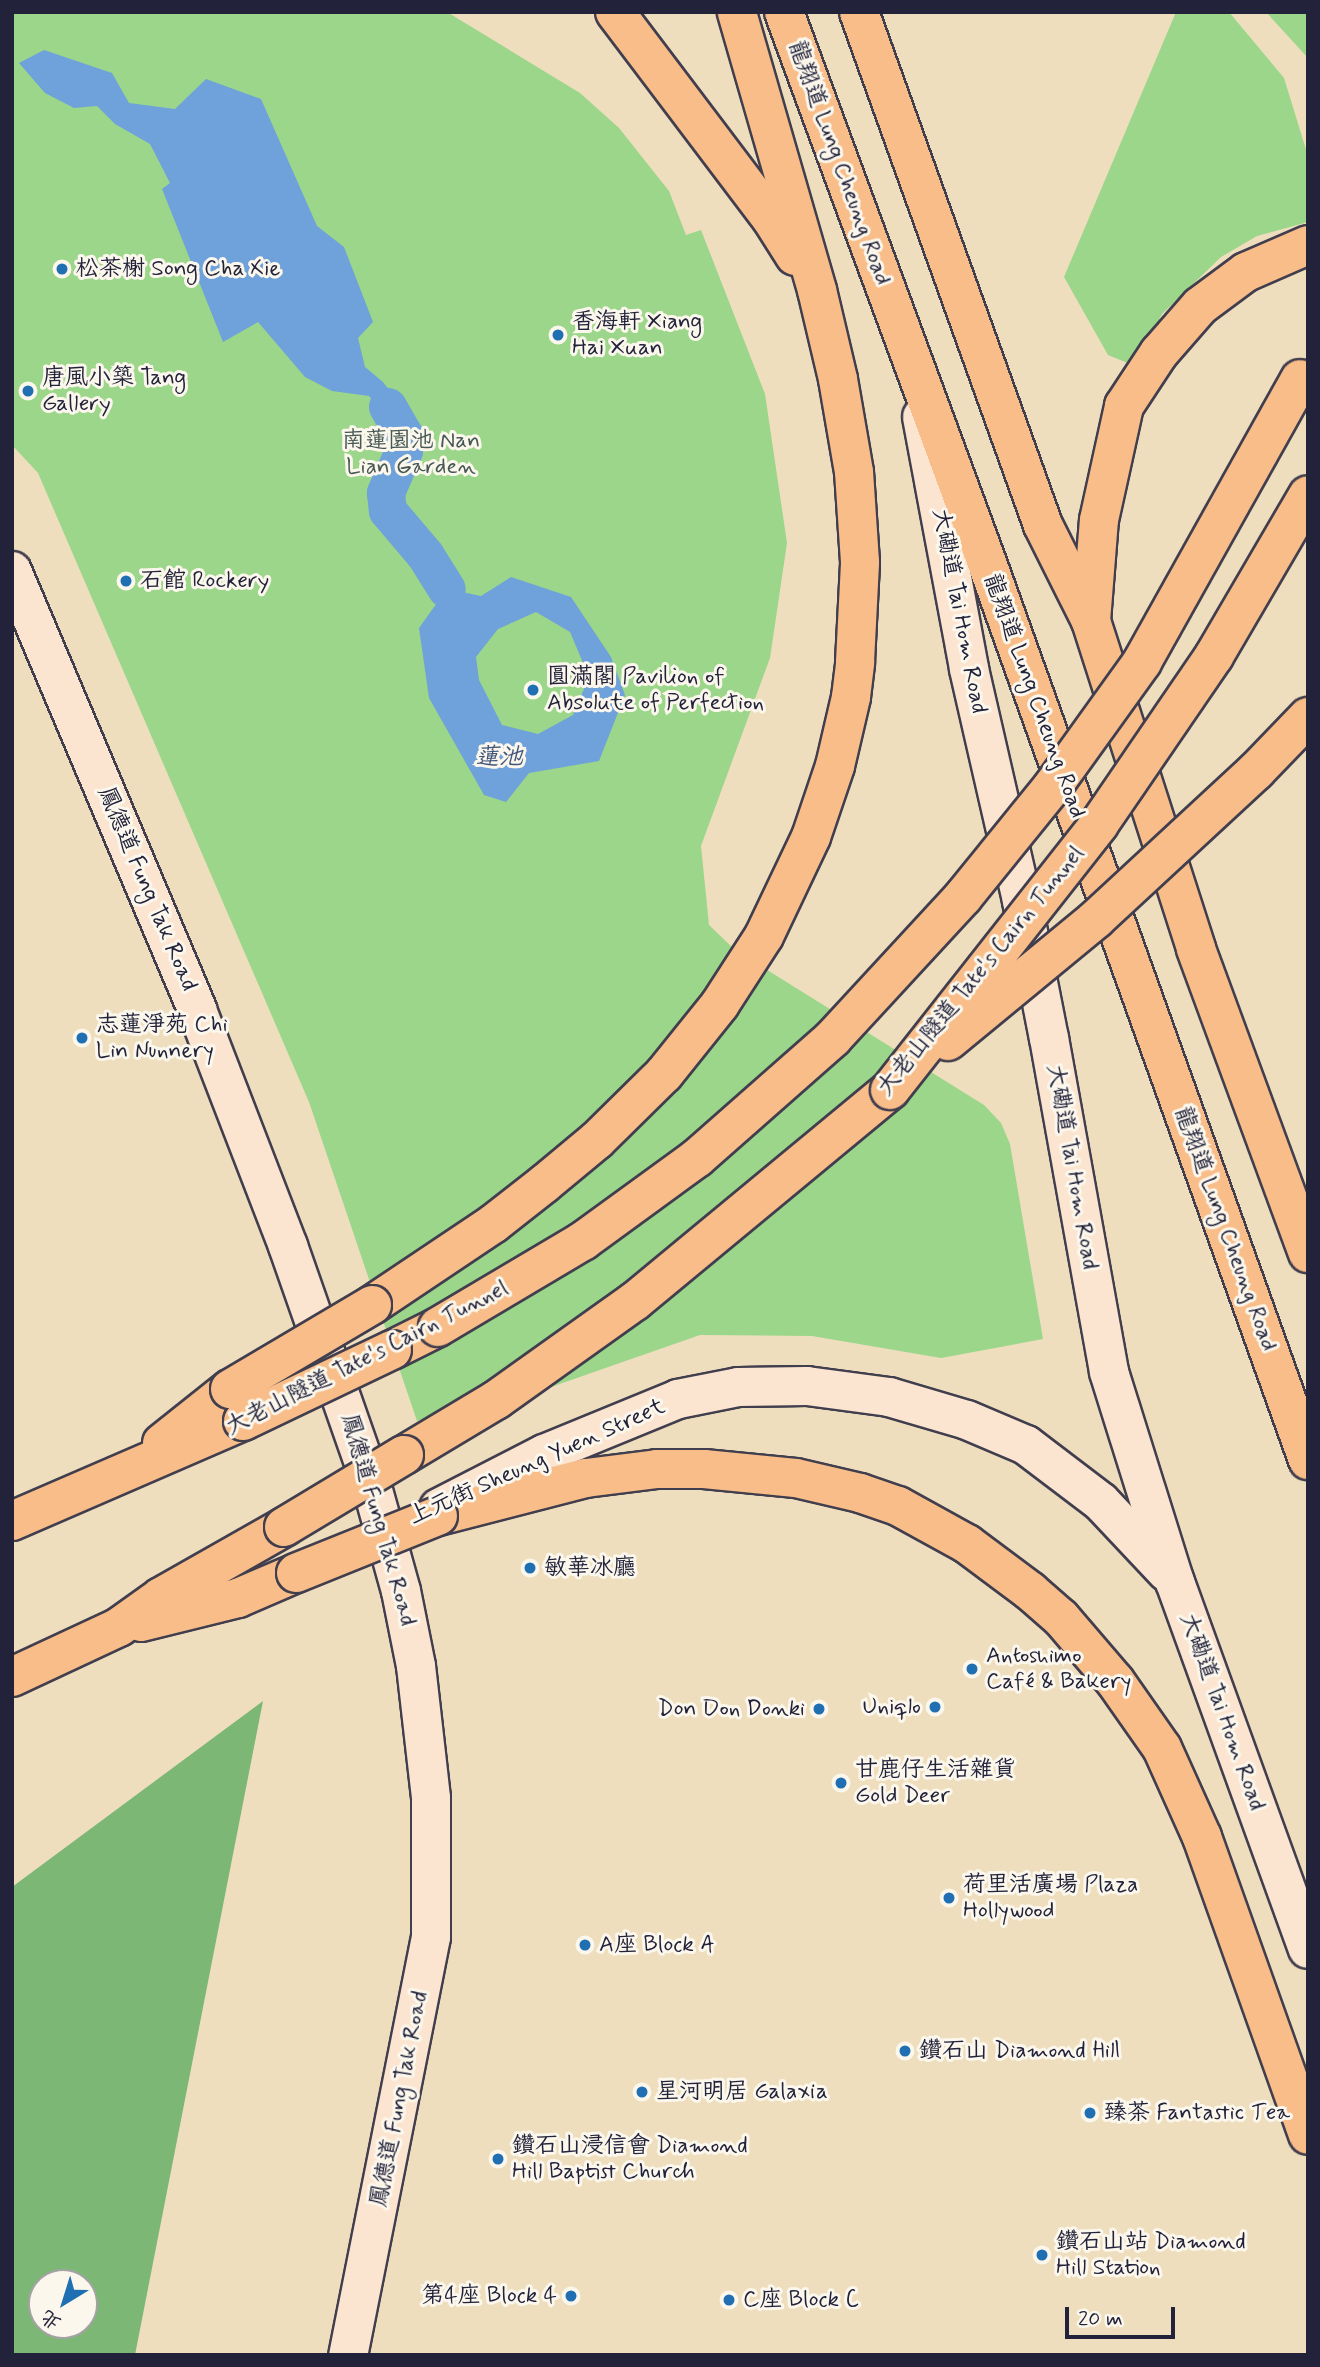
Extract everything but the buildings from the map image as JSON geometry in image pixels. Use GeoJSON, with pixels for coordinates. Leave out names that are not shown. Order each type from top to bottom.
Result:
{"type":"FeatureCollection","features":[{"type":"Feature","properties":{"kind":"highway"},"geometry":{"type":"LineString","coordinates":[[615,12],[771,218],[817,290]]}},
{"type":"Feature","properties":{"kind":"highway"},"geometry":{"type":"LineString","coordinates":[[12,1521],[122,1475],[236,1405],[372,1305],[493,1224],[597,1140],[633,1106],[691,1042],[745,968],[780,905],[824,804],[851,697],[860,562],[854,472],[838,379],[817,290],[737,12]]}},
{"type":"Feature","properties":{"kind":"highway","name":"龍翔道 Lung Cheung Road"},"geometry":{"type":"LineString","coordinates":[[784,12],[1308,1460]]}},
{"type":"Feature","properties":{"kind":"highway"},"geometry":{"type":"LineString","coordinates":[[859,12],[1043,525],[1091,621],[1196,949],[1308,1253]]}},
{"type":"Feature","properties":{"kind":"highway"},"geometry":{"type":"LineString","coordinates":[[1091,621],[1099,520],[1124,406],[1159,353],[1200,306],[1246,272],[1308,245]]}},
{"type":"Feature","properties":{"kind":"highway","name":"大老山隧道 Tate's Cairn Tunnel"},"geometry":{"type":"LineString","coordinates":[[236,1405],[438,1327],[583,1241],[697,1158],[833,1038],[963,897],[1053,786],[1110,707],[1170,617],[1308,362]]}},
{"type":"Feature","properties":{"kind":"highway","name":"大老山隧道 Tate's Cairn Tunnel"},"geometry":{"type":"LineString","coordinates":[[12,1677],[119,1627],[161,1597],[496,1401],[575,1345],[744,1214],[890,1090],[1107,813],[1214,656],[1308,495]]}},
{"type":"Feature","properties":{"kind":"highway"},"geometry":{"type":"LineString","coordinates":[[890,1090],[1096,919],[1247,779],[1308,717]]}},
{"type":"Feature","properties":{"kind":"highway"},"geometry":{"type":"LineString","coordinates":[[119,1627],[238,1598],[458,1509],[564,1482],[657,1469],[727,1470],[820,1482],[877,1498],[941,1528],[1003,1570],[1061,1618],[1115,1681],[1162,1748],[1202,1837],[1302,2123]]}},
{"type":"Feature","properties":{"kind":"main road","name":"大磡道 Tai Hom Road"},"geometry":{"type":"LineString","coordinates":[[913,363],[969,669],[1046,1025],[1109,1372],[1175,1582],[1308,1949]]}},
{"type":"Feature","properties":{"kind":"main road","name":"鳳德道 Fung Tak Road"},"geometry":{"type":"LineString","coordinates":[[12,571],[116,813],[222,1072],[348,1409],[401,1591],[416,1666],[432,1798],[431,1937],[348,2355]]}},
{"type":"Feature","properties":{"kind":"main road","name":"上元街 Sheung Yuen Street"},"geometry":{"type":"LineString","coordinates":[[381,1528],[433,1511],[544,1454],[678,1399],[738,1387],[807,1385],[889,1397],[967,1420],[1026,1445],[1101,1502],[1175,1582]]}},
{"type":"Feature","properties":{"kind":"green space","name":"南蓮園池 Nan Lian Garden"},"geometry":{"type":"Polygon","coordinates":[[[12,12],[447,12],[580,93],[619,128],[669,191],[686,235],[701,230],[765,394],[787,543],[770,658],[701,846],[709,925],[735,950],[984,1105],[1001,1123],[1010,1144],[1043,1339],[941,1358],[812,1336],[700,1335],[456,1420],[451,1409],[417,1421],[309,1102],[38,473],[12,445],[12,12]]]}},
{"type":"Feature","properties":{"kind":"green space"},"geometry":{"type":"Polygon","coordinates":[[[1176,12],[1229,12],[1284,78],[1308,156],[1308,222],[1257,236],[1221,257],[1162,314],[1135,366],[1108,355],[1064,277],[1176,12]]]}},
{"type":"Feature","properties":{"kind":"green space"},"geometry":{"type":"Polygon","coordinates":[[[1266,12],[1308,14],[1308,58],[1266,12]]]}},
{"type":"Feature","properties":{"kind":"green space"},"geometry":{"type":"Polygon","coordinates":[[[263,1701],[135,2355],[12,2355],[12,1887],[263,1701]]]}},
{"type":"Feature","properties":{"kind":"water"},"geometry":{"type":"Polygon","coordinates":[[[44,50],[112,73],[129,103],[175,109],[206,79],[261,99],[317,226],[344,247],[373,322],[358,338],[365,367],[383,382],[399,403],[381,410],[369,396],[332,391],[305,377],[258,322],[223,342],[162,189],[170,183],[150,144],[115,124],[97,106],[74,108],[45,93],[19,63],[44,50]]]}},
{"type":"Feature","properties":{"kind":"water","name":"蓮池"},"geometry":{"type":"Polygon","coordinates":[[[511,577],[571,597],[611,657],[625,695],[599,761],[529,773],[506,802],[484,795],[429,698],[419,628],[447,589],[481,596],[511,577]],[[536,612],[498,629],[476,657],[479,680],[502,725],[538,734],[573,715],[589,677],[570,632],[536,612]]]}},
{"type":"Feature","properties":{"kind":"waterway"},"geometry":{"type":"LineString","coordinates":[[388,407],[405,436],[404,451],[386,493],[388,511],[426,556],[447,589]]}},
{"type":"Feature","properties":{"kind":"place","name":"松茶榭 Song Cha Xie"},"geometry":{"type":"Point","coordinates":[62,269]}},
{"type":"Feature","properties":{"kind":"place","name":"香海軒 Xiang Hai Xuan"},"geometry":{"type":"Point","coordinates":[558,335]}},
{"type":"Feature","properties":{"kind":"place","name":"唐風小築 Tang Gallery"},"geometry":{"type":"Point","coordinates":[28,391]}},
{"type":"Feature","properties":{"kind":"place","name":"石館 Rockery"},"geometry":{"type":"Point","coordinates":[126,581]}},
{"type":"Feature","properties":{"kind":"place","name":"圓滿閣 Pavilion of Absolute of Perfection"},"geometry":{"type":"Point","coordinates":[533,690]}},
{"type":"Feature","properties":{"kind":"place","name":"志蓮淨苑 Chi Lin Nunnery"},"geometry":{"type":"Point","coordinates":[82,1038]}},
{"type":"Feature","properties":{"kind":"place","name":"敏華冰廳"},"geometry":{"type":"Point","coordinates":[530,1568]}},
{"type":"Feature","properties":{"kind":"place","name":"Antoshimo Café & Bakery"},"geometry":{"type":"Point","coordinates":[972,1669]}},
{"type":"Feature","properties":{"kind":"place","name":"Uniqlo"},"geometry":{"type":"Point","coordinates":[935,1707]}},
{"type":"Feature","properties":{"kind":"place","name":"Don Don Donki"},"geometry":{"type":"Point","coordinates":[819,1709]}},
{"type":"Feature","properties":{"kind":"place","name":"甘鹿仔生活雜貨 Gold Deer"},"geometry":{"type":"Point","coordinates":[841,1783]}},
{"type":"Feature","properties":{"kind":"place","name":"荷里活廣場 Plaza Hollywood"},"geometry":{"type":"Point","coordinates":[949,1898]}},
{"type":"Feature","properties":{"kind":"place","name":"A座 Block A"},"geometry":{"type":"Point","coordinates":[585,1945]}},
{"type":"Feature","properties":{"kind":"place","name":"鑽石山 Diamond Hill"},"geometry":{"type":"Point","coordinates":[905,2051]}},
{"type":"Feature","properties":{"kind":"place","name":"星河明居 Galaxia"},"geometry":{"type":"Point","coordinates":[642,2092]}},
{"type":"Feature","properties":{"kind":"place","name":"臻茶 Fantastic Tea"},"geometry":{"type":"Point","coordinates":[1090,2113]}},
{"type":"Feature","properties":{"kind":"place","name":"鑽石山浸信會 Diamond Hill Baptist Church"},"geometry":{"type":"Point","coordinates":[498,2159]}},
{"type":"Feature","properties":{"kind":"place","name":"鑽石山站 Diamond Hill Station"},"geometry":{"type":"Point","coordinates":[1042,2255]}},
{"type":"Feature","properties":{"kind":"place","name":"第4座 Block 4"},"geometry":{"type":"Point","coordinates":[571,2296]}},
{"type":"Feature","properties":{"kind":"place","name":"C座 Block C"},"geometry":{"type":"Point","coordinates":[729,2300]}}]}
